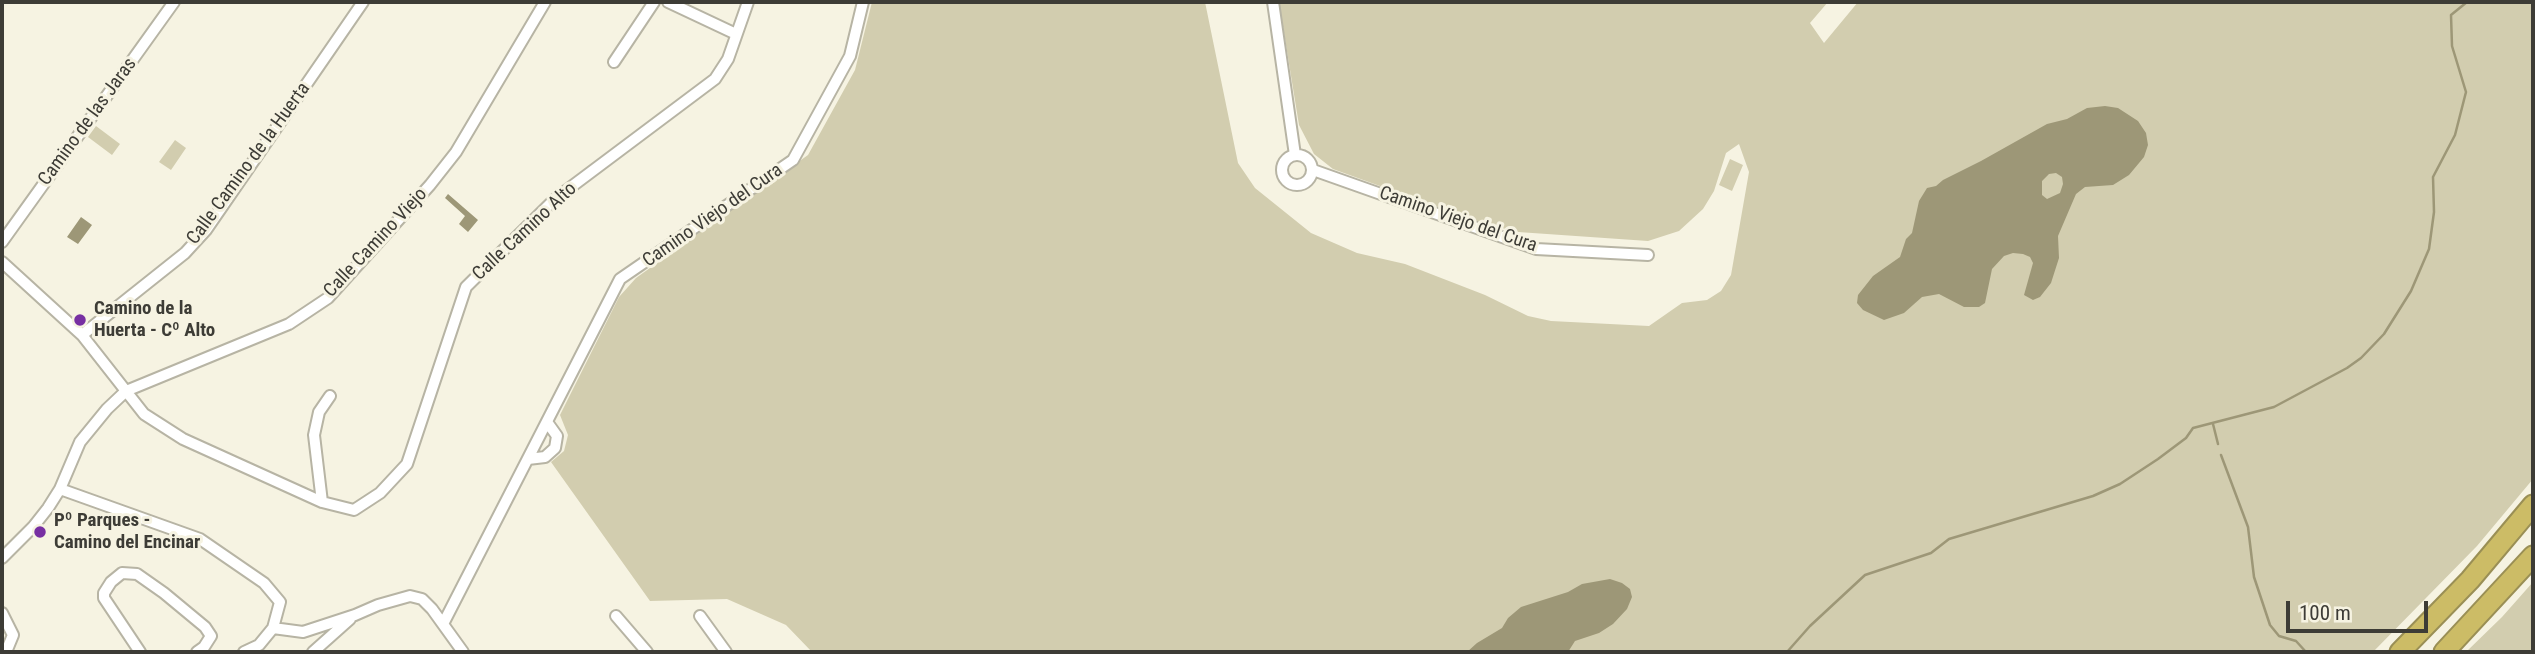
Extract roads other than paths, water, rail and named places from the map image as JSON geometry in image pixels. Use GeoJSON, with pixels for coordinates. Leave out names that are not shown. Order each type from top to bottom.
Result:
{"type":"FeatureCollection","features":[{"type":"Feature","properties":{"kind":"highway"},"geometry":{"type":"LineString","coordinates":[[2400,652],[2470,580],[2533,505]]}},
{"type":"Feature","properties":{"kind":"highway"},"geometry":{"type":"LineString","coordinates":[[2444,652],[2533,556]]}},
{"type":"Feature","properties":{"kind":"street","name":"Camino de las Jaras"},"geometry":{"type":"LineString","coordinates":[[2,242],[174,2]]}},
{"type":"Feature","properties":{"kind":"street","name":"Calle Camino de la Huerta"},"geometry":{"type":"LineString","coordinates":[[82,335],[185,253],[206,230],[363,2]]}},
{"type":"Feature","properties":{"kind":"street","name":"Calle Camino Viejo"},"geometry":{"type":"LineString","coordinates":[[126,391],[289,324],[328,298],[430,185],[456,152],[545,2]]}},
{"type":"Feature","properties":{"kind":"street"},"geometry":{"type":"LineString","coordinates":[[614,62],[654,2]]}},
{"type":"Feature","properties":{"kind":"street"},"geometry":{"type":"LineString","coordinates":[[668,2],[736,34]]}},
{"type":"Feature","properties":{"kind":"street","name":"Calle Camino Alto"},"geometry":{"type":"LineString","coordinates":[[2,261],[82,335],[144,414],[183,439],[322,502],[354,510],[380,493],[407,464],[466,287],[555,199],[715,79],[728,59],[748,2]]}},
{"type":"Feature","properties":{"kind":"street","name":"Camino Viejo del Cura"},"geometry":{"type":"LineString","coordinates":[[443,624],[620,279],[793,160],[849,56],[863,2]]}},
{"type":"Feature","properties":{"kind":"street"},"geometry":{"type":"LineString","coordinates":[[1273,2],[1294,155]]}},
{"type":"Feature","properties":{"kind":"street"},"geometry":{"type":"LineString","coordinates":[[1294,155],[1307,158],[1313,170],[1304,183],[1294,185],[1285,180],[1282,170],[1285,160],[1294,155]]}},
{"type":"Feature","properties":{"kind":"street","name":"Camino Viejo del Cura"},"geometry":{"type":"LineString","coordinates":[[1313,170],[1536,249],[1648,255]]}},
{"type":"Feature","properties":{"kind":"street"},"geometry":{"type":"LineString","coordinates":[[2,558],[33,527],[60,489],[80,442],[126,391]]}},
{"type":"Feature","properties":{"kind":"street"},"geometry":{"type":"LineString","coordinates":[[322,502],[314,435],[318,412],[330,396]]}},
{"type":"Feature","properties":{"kind":"street"},"geometry":{"type":"LineString","coordinates":[[528,459],[545,457],[555,448],[557,436],[547,422]]}},
{"type":"Feature","properties":{"kind":"street"},"geometry":{"type":"LineString","coordinates":[[60,489],[200,539],[264,583],[280,602],[273,628],[259,645],[244,652]]}},
{"type":"Feature","properties":{"kind":"street"},"geometry":{"type":"LineString","coordinates":[[140,652],[104,598],[104,593],[122,573],[137,574],[205,627],[211,636],[197,652]]}},
{"type":"Feature","properties":{"kind":"street"},"geometry":{"type":"LineString","coordinates":[[273,628],[303,632],[410,596],[422,599],[463,652]]}},
{"type":"Feature","properties":{"kind":"street"},"geometry":{"type":"LineString","coordinates":[[2,613],[13,635],[8,648]]}},
{"type":"Feature","properties":{"kind":"street"},"geometry":{"type":"LineString","coordinates":[[313,652],[355,615]]}},
{"type":"Feature","properties":{"kind":"street"},"geometry":{"type":"LineString","coordinates":[[616,616],[647,652]]}},
{"type":"Feature","properties":{"kind":"street"},"geometry":{"type":"LineString","coordinates":[[700,616],[726,652]]}},
{"type":"Feature","properties":{"kind":"waterway"},"geometry":{"type":"LineString","coordinates":[[1787,652],[1810,626],[1865,575],[1931,553],[1949,539],[2093,496],[2120,484],[2158,459],[2186,438],[2193,428],[2274,407],[2361,358],[2384,334],[2411,291],[2429,249],[2434,212],[2433,177],[2455,135],[2466,92],[2452,46],[2451,15],[2467,2]]}},
{"type":"Feature","properties":{"kind":"waterway"},"geometry":{"type":"LineString","coordinates":[[2213,424],[2218,444]]}},
{"type":"Feature","properties":{"kind":"waterway"},"geometry":{"type":"LineString","coordinates":[[2221,455],[2248,527],[2254,577],[2270,625],[2279,636],[2296,641],[2306,652]]}},
{"type":"Feature","properties":{"kind":"place","name":"Camino de la Huerta - Cº Alto"},"geometry":{"type":"Point","coordinates":[80,320]}},
{"type":"Feature","properties":{"kind":"place","name":"Pº Parques - Camino del Encinar"},"geometry":{"type":"Point","coordinates":[40,532]}}]}
